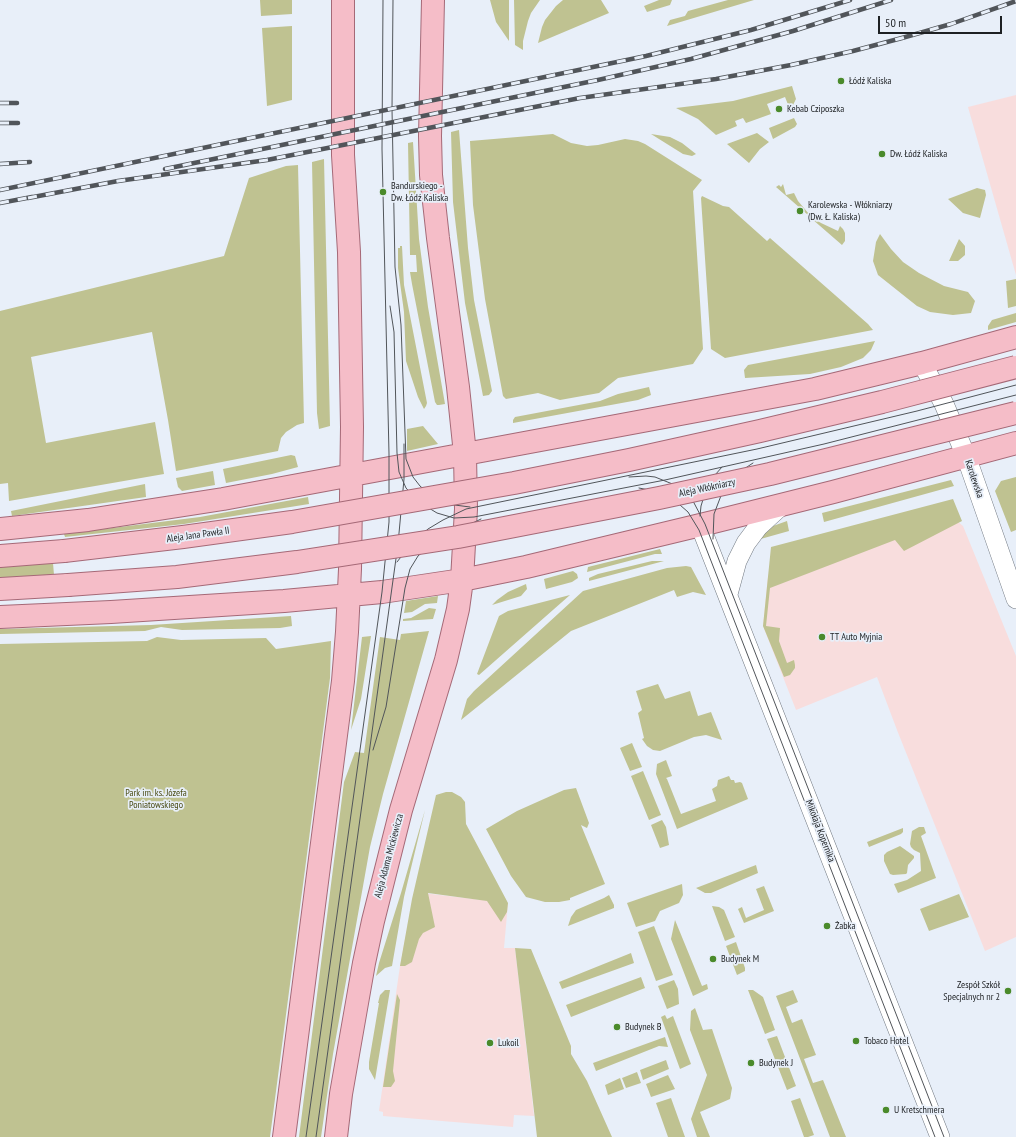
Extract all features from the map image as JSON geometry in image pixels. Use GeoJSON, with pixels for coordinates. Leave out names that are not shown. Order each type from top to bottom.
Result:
{"type":"FeatureCollection","features":[{"type":"Feature","properties":{"kind":"main road"},"geometry":{"type":"LineString","coordinates":[[284,1137],[343,681],[349,595],[352,427],[349,252],[343,155],[343,0]]}},
{"type":"Feature","properties":{"kind":"main road","name":"Aleja Adama Mickiewicza"},"geometry":{"type":"LineString","coordinates":[[336,1137],[372,921],[401,810],[446,660],[458,609],[462,580],[467,507],[466,454],[433,202],[430,136],[433,0]]}},
{"type":"Feature","properties":{"kind":"main road"},"geometry":{"type":"LineString","coordinates":[[0,529],[88,520],[153,511],[352,476],[815,389],[922,363],[1016,337]]}},
{"type":"Feature","properties":{"kind":"main road","name":"Aleja Jana Pawła II"},"geometry":{"type":"LineString","coordinates":[[0,556],[64,551],[292,522],[514,482],[695,445],[882,402],[1016,367]]}},
{"type":"Feature","properties":{"kind":"main road","name":"Aleja Włókniarzy"},"geometry":{"type":"LineString","coordinates":[[0,589],[68,586],[177,577],[394,548],[521,525],[715,486],[877,448],[1016,413]]}},
{"type":"Feature","properties":{"kind":"main road"},"geometry":{"type":"LineString","coordinates":[[0,617],[142,610],[349,595],[462,580],[526,567],[782,505],[1016,443]]}},
{"type":"Feature","properties":{"kind":"street","name":"Karolewska"},"geometry":{"type":"LineString","coordinates":[[922,363],[948,413],[966,456],[1016,598]]}},
{"type":"Feature","properties":{"kind":"street"},"geometry":{"type":"LineString","coordinates":[[728,594],[737,561],[746,543],[758,527],[782,505]]}},
{"type":"Feature","properties":{"kind":"street","name":"Mikołaja Kopernika"},"geometry":{"type":"LineString","coordinates":[[700,525],[940,1137]]}},
{"type":"Feature","properties":{"kind":"shaded area"},"geometry":{"type":"Polygon","coordinates":[[[1016,95],[1016,275],[968,107],[1016,95]]]}},
{"type":"Feature","properties":{"kind":"shaded area"},"geometry":{"type":"Polygon","coordinates":[[[951,516],[963,526],[1016,656],[1016,937],[985,951],[877,677],[796,710],[763,626],[768,576],[786,551],[951,516]]]}},
{"type":"Feature","properties":{"kind":"shaded area"},"geometry":{"type":"Polygon","coordinates":[[[414,892],[508,903],[504,948],[515,948],[534,1116],[514,1115],[513,1127],[383,1116],[383,1112],[379,1111],[400,966],[414,892]]]}},
{"type":"Feature","properties":{"kind":"green space"},"geometry":{"type":"Polygon","coordinates":[[[260,0],[292,0],[292,14],[261,16],[260,0]]]}},
{"type":"Feature","properties":{"kind":"green space"},"geometry":{"type":"Polygon","coordinates":[[[490,0],[509,0],[509,41],[496,22],[490,0]]]}},
{"type":"Feature","properties":{"kind":"green space"},"geometry":{"type":"Polygon","coordinates":[[[514,0],[540,0],[531,13],[528,21],[523,41],[523,50],[515,45],[514,0]]]}},
{"type":"Feature","properties":{"kind":"green space"},"geometry":{"type":"Polygon","coordinates":[[[563,0],[601,0],[609,13],[538,43],[545,20],[563,0]]]}},
{"type":"Feature","properties":{"kind":"green space"},"geometry":{"type":"Polygon","coordinates":[[[659,0],[672,0],[670,5],[647,12],[644,6],[659,0]]]}},
{"type":"Feature","properties":{"kind":"green space"},"geometry":{"type":"Polygon","coordinates":[[[728,0],[754,0],[667,26],[670,20],[685,16],[688,11],[728,0]]]}},
{"type":"Feature","properties":{"kind":"green space"},"geometry":{"type":"Polygon","coordinates":[[[292,26],[292,100],[267,106],[262,28],[292,26]]]}},
{"type":"Feature","properties":{"kind":"green space"},"geometry":{"type":"Polygon","coordinates":[[[792,86],[796,99],[793,105],[789,107],[785,97],[767,104],[771,114],[746,123],[743,118],[735,121],[737,126],[716,135],[698,119],[676,108],[733,101],[792,86]]]}},
{"type":"Feature","properties":{"kind":"green space"},"geometry":{"type":"Polygon","coordinates":[[[794,118],[797,124],[795,127],[773,139],[769,128],[794,118]]]}},
{"type":"Feature","properties":{"kind":"green space"},"geometry":{"type":"Polygon","coordinates":[[[459,130],[468,248],[474,300],[492,391],[489,395],[483,396],[465,303],[453,202],[451,132],[459,130]]]}},
{"type":"Feature","properties":{"kind":"green space"},"geometry":{"type":"Polygon","coordinates":[[[757,133],[769,142],[760,149],[749,163],[727,144],[757,133]]]}},
{"type":"Feature","properties":{"kind":"green space"},"geometry":{"type":"Polygon","coordinates":[[[553,134],[571,143],[587,146],[625,139],[638,141],[702,180],[693,191],[703,349],[693,364],[618,378],[599,393],[560,400],[538,393],[506,399],[503,396],[485,299],[473,205],[470,141],[553,134]]]}},
{"type":"Feature","properties":{"kind":"green space"},"geometry":{"type":"Polygon","coordinates":[[[651,134],[670,137],[682,143],[696,154],[692,156],[683,154],[651,134]]]}},
{"type":"Feature","properties":{"kind":"green space"},"geometry":{"type":"Polygon","coordinates":[[[413,142],[419,239],[428,307],[445,404],[439,405],[435,402],[410,272],[417,272],[416,255],[410,255],[408,143],[413,142]]]}},
{"type":"Feature","properties":{"kind":"green space"},"geometry":{"type":"Polygon","coordinates":[[[324,159],[330,426],[319,429],[317,413],[312,162],[324,159]]]}},
{"type":"Feature","properties":{"kind":"green space"},"geometry":{"type":"Polygon","coordinates":[[[298,165],[304,423],[297,425],[286,432],[281,438],[278,451],[176,471],[152,332],[31,357],[46,443],[155,422],[164,474],[9,501],[8,483],[0,484],[0,311],[224,256],[249,178],[286,166],[298,165]]]}},
{"type":"Feature","properties":{"kind":"green space"},"geometry":{"type":"Polygon","coordinates":[[[783,184],[786,195],[794,193],[798,201],[809,214],[808,215],[776,187],[779,185],[781,187],[783,184]]]}},
{"type":"Feature","properties":{"kind":"green space"},"geometry":{"type":"Polygon","coordinates":[[[977,188],[985,190],[986,195],[980,218],[963,213],[948,199],[977,188]]]}},
{"type":"Feature","properties":{"kind":"green space"},"geometry":{"type":"Polygon","coordinates":[[[702,196],[723,206],[729,207],[767,241],[770,238],[873,330],[725,358],[711,349],[702,196]]]}},
{"type":"Feature","properties":{"kind":"green space"},"geometry":{"type":"Polygon","coordinates":[[[813,218],[838,231],[840,226],[845,233],[845,241],[842,245],[812,219],[813,218]]]}},
{"type":"Feature","properties":{"kind":"green space"},"geometry":{"type":"Polygon","coordinates":[[[880,234],[903,262],[919,273],[944,286],[968,292],[975,301],[971,313],[953,315],[930,312],[917,306],[878,275],[873,261],[876,242],[880,234]]]}},
{"type":"Feature","properties":{"kind":"green space"},"geometry":{"type":"Polygon","coordinates":[[[959,239],[965,246],[965,255],[958,261],[949,261],[959,239]]]}},
{"type":"Feature","properties":{"kind":"green space"},"geometry":{"type":"Polygon","coordinates":[[[400,246],[402,246],[404,285],[427,403],[424,409],[418,397],[406,361],[404,312],[398,268],[398,248],[400,248],[400,246]]]}},
{"type":"Feature","properties":{"kind":"green space"},"geometry":{"type":"Polygon","coordinates":[[[1016,279],[1016,306],[1008,308],[1006,281],[1016,279]]]}},
{"type":"Feature","properties":{"kind":"green space"},"geometry":{"type":"Polygon","coordinates":[[[1016,313],[1016,322],[988,330],[988,326],[992,320],[1016,313]]]}},
{"type":"Feature","properties":{"kind":"green space"},"geometry":{"type":"Polygon","coordinates":[[[875,341],[871,350],[863,358],[841,367],[810,374],[745,378],[744,370],[748,365],[875,341]]]}},
{"type":"Feature","properties":{"kind":"green space"},"geometry":{"type":"Polygon","coordinates":[[[649,387],[651,395],[638,400],[513,423],[515,417],[600,401],[618,394],[649,387]]]}},
{"type":"Feature","properties":{"kind":"green space"},"geometry":{"type":"Polygon","coordinates":[[[423,426],[438,444],[407,451],[407,429],[423,426]]]}},
{"type":"Feature","properties":{"kind":"green space"},"geometry":{"type":"Polygon","coordinates":[[[291,455],[295,456],[298,467],[226,483],[223,469],[291,455]]]}},
{"type":"Feature","properties":{"kind":"green space"},"geometry":{"type":"Polygon","coordinates":[[[213,471],[215,485],[182,491],[178,487],[176,478],[213,471]]]}},
{"type":"Feature","properties":{"kind":"green space"},"geometry":{"type":"Polygon","coordinates":[[[1016,477],[1016,530],[1011,532],[995,491],[1001,481],[1016,477]]]}},
{"type":"Feature","properties":{"kind":"green space"},"geometry":{"type":"Polygon","coordinates":[[[951,480],[954,486],[824,522],[822,513],[951,480]]]}},
{"type":"Feature","properties":{"kind":"green space"},"geometry":{"type":"Polygon","coordinates":[[[145,484],[146,497],[12,516],[11,511],[145,484]]]}},
{"type":"Feature","properties":{"kind":"green space"},"geometry":{"type":"Polygon","coordinates":[[[308,497],[309,504],[184,524],[65,537],[64,534],[200,517],[308,497]]]}},
{"type":"Feature","properties":{"kind":"green space"},"geometry":{"type":"Polygon","coordinates":[[[953,499],[962,521],[904,551],[895,540],[770,588],[766,626],[780,628],[779,641],[787,663],[794,660],[795,665],[795,668],[790,675],[784,677],[763,626],[771,547],[953,499]]]}},
{"type":"Feature","properties":{"kind":"green space"},"geometry":{"type":"Polygon","coordinates":[[[787,521],[789,531],[757,540],[773,526],[787,521]]]}},
{"type":"Feature","properties":{"kind":"green space"},"geometry":{"type":"Polygon","coordinates":[[[660,549],[662,554],[655,554],[587,572],[588,567],[660,549]]]}},
{"type":"Feature","properties":{"kind":"green space"},"geometry":{"type":"Polygon","coordinates":[[[652,561],[664,561],[589,581],[589,578],[598,574],[652,561]]]}},
{"type":"Feature","properties":{"kind":"green space"},"geometry":{"type":"Polygon","coordinates":[[[53,563],[54,575],[0,580],[0,567],[53,563]]]}},
{"type":"Feature","properties":{"kind":"green space"},"geometry":{"type":"Polygon","coordinates":[[[686,566],[691,567],[706,595],[693,592],[677,597],[674,590],[571,631],[461,720],[467,699],[474,691],[583,591],[667,568],[686,566]]]}},
{"type":"Feature","properties":{"kind":"green space"},"geometry":{"type":"Polygon","coordinates":[[[573,571],[577,574],[578,578],[572,582],[546,589],[544,579],[573,571]]]}},
{"type":"Feature","properties":{"kind":"green space"},"geometry":{"type":"Polygon","coordinates":[[[526,584],[527,589],[521,596],[492,605],[508,592],[526,584]]]}},
{"type":"Feature","properties":{"kind":"green space"},"geometry":{"type":"Polygon","coordinates":[[[570,595],[479,675],[477,674],[499,616],[508,611],[570,595]]]}},
{"type":"Feature","properties":{"kind":"green space"},"geometry":{"type":"Polygon","coordinates":[[[438,596],[437,603],[425,604],[412,612],[404,613],[406,601],[438,596]]]}},
{"type":"Feature","properties":{"kind":"green space"},"geometry":{"type":"Polygon","coordinates":[[[429,608],[436,609],[433,619],[403,621],[403,619],[411,618],[429,608]]]}},
{"type":"Feature","properties":{"kind":"green space"},"geometry":{"type":"Polygon","coordinates":[[[291,616],[292,626],[280,628],[182,630],[161,627],[145,631],[0,634],[0,629],[151,625],[291,616]]]}},
{"type":"Feature","properties":{"kind":"green space"},"geometry":{"type":"Polygon","coordinates":[[[429,631],[383,794],[370,847],[333,1054],[321,1137],[299,1137],[344,782],[355,752],[364,753],[380,637],[400,640],[401,634],[429,631]]]}},
{"type":"Feature","properties":{"kind":"green space"},"geometry":{"type":"Polygon","coordinates":[[[371,636],[361,699],[351,730],[362,637],[371,636]]]}},
{"type":"Feature","properties":{"kind":"green space","name":"Park im. ks. Józefa Poniatowskiego"},"geometry":{"type":"Polygon","coordinates":[[[157,637],[181,640],[266,638],[276,649],[331,641],[330,678],[270,1137],[0,1137],[0,644],[147,641],[157,637]]]}},
{"type":"Feature","properties":{"kind":"green space"},"geometry":{"type":"Polygon","coordinates":[[[658,684],[665,699],[690,691],[698,716],[711,712],[722,740],[706,735],[694,737],[660,751],[653,750],[647,746],[642,739],[644,738],[638,713],[642,710],[636,691],[658,684]]]}},
{"type":"Feature","properties":{"kind":"green space"},"geometry":{"type":"Polygon","coordinates":[[[632,743],[642,767],[630,771],[620,748],[632,743]]]}},
{"type":"Feature","properties":{"kind":"green space"},"geometry":{"type":"Polygon","coordinates":[[[666,760],[672,776],[666,778],[681,814],[716,801],[712,789],[717,786],[718,780],[729,776],[735,783],[742,783],[748,799],[677,829],[656,774],[657,764],[666,760]]]}},
{"type":"Feature","properties":{"kind":"green space"},"geometry":{"type":"Polygon","coordinates":[[[643,771],[661,815],[649,820],[631,776],[643,771]]]}},
{"type":"Feature","properties":{"kind":"green space"},"geometry":{"type":"Polygon","coordinates":[[[576,788],[589,823],[587,828],[581,825],[605,884],[570,898],[570,900],[559,902],[545,902],[526,897],[511,876],[486,829],[517,811],[564,790],[576,788]]]}},
{"type":"Feature","properties":{"kind":"green space"},"geometry":{"type":"Polygon","coordinates":[[[452,792],[461,797],[465,802],[466,824],[508,903],[507,912],[501,922],[487,901],[428,893],[435,927],[423,933],[419,939],[412,962],[405,966],[400,966],[412,899],[436,795],[452,792]]]}},
{"type":"Feature","properties":{"kind":"green space"},"geometry":{"type":"Polygon","coordinates":[[[425,810],[404,897],[392,966],[385,968],[376,976],[379,963],[425,810]]]}},
{"type":"Feature","properties":{"kind":"green space"},"geometry":{"type":"Polygon","coordinates":[[[662,820],[666,827],[669,845],[660,848],[651,825],[662,820]]]}},
{"type":"Feature","properties":{"kind":"green space"},"geometry":{"type":"Polygon","coordinates":[[[919,827],[924,827],[926,833],[921,836],[936,878],[898,893],[894,884],[907,880],[921,871],[920,853],[914,850],[910,844],[912,831],[919,827]]]}},
{"type":"Feature","properties":{"kind":"green space"},"geometry":{"type":"Polygon","coordinates":[[[903,828],[903,832],[901,834],[869,847],[867,842],[903,828]]]}},
{"type":"Feature","properties":{"kind":"green space"},"geometry":{"type":"Polygon","coordinates":[[[900,846],[914,856],[914,858],[908,865],[906,874],[893,875],[890,874],[884,861],[884,855],[900,846]]]}},
{"type":"Feature","properties":{"kind":"green space"},"geometry":{"type":"Polygon","coordinates":[[[756,865],[758,873],[711,893],[705,893],[696,888],[756,865]]]}},
{"type":"Feature","properties":{"kind":"green space"},"geometry":{"type":"Polygon","coordinates":[[[682,884],[683,895],[679,903],[660,911],[655,921],[636,927],[627,903],[682,884]]]}},
{"type":"Feature","properties":{"kind":"green space"},"geometry":{"type":"Polygon","coordinates":[[[764,886],[774,911],[744,923],[738,909],[742,907],[746,918],[764,910],[756,889],[764,886]]]}},
{"type":"Feature","properties":{"kind":"green space"},"geometry":{"type":"Polygon","coordinates":[[[959,894],[969,917],[929,931],[920,909],[959,894]]]}},
{"type":"Feature","properties":{"kind":"green space"},"geometry":{"type":"Polygon","coordinates":[[[609,895],[614,908],[568,926],[571,917],[576,910],[609,895]]]}},
{"type":"Feature","properties":{"kind":"green space"},"geometry":{"type":"Polygon","coordinates":[[[712,906],[719,907],[724,910],[735,937],[725,941],[712,906]]]}},
{"type":"Feature","properties":{"kind":"green space"},"geometry":{"type":"Polygon","coordinates":[[[675,920],[702,986],[707,984],[708,989],[693,996],[671,939],[675,920]]]}},
{"type":"Feature","properties":{"kind":"green space"},"geometry":{"type":"Polygon","coordinates":[[[654,926],[673,975],[656,981],[638,932],[654,926]]]}},
{"type":"Feature","properties":{"kind":"green space"},"geometry":{"type":"Polygon","coordinates":[[[736,942],[745,968],[745,971],[737,975],[726,946],[736,942]]]}},
{"type":"Feature","properties":{"kind":"green space"},"geometry":{"type":"Polygon","coordinates":[[[515,948],[531,949],[571,1046],[571,1054],[587,1081],[612,1137],[537,1137],[515,948]]]}},
{"type":"Feature","properties":{"kind":"green space"},"geometry":{"type":"Polygon","coordinates":[[[631,953],[634,963],[562,989],[559,982],[631,953]]]}},
{"type":"Feature","properties":{"kind":"green space"},"geometry":{"type":"Polygon","coordinates":[[[641,977],[645,988],[571,1017],[566,1005],[641,977]]]}},
{"type":"Feature","properties":{"kind":"green space"},"geometry":{"type":"Polygon","coordinates":[[[674,980],[678,989],[679,1004],[667,1009],[658,986],[674,980]]]}},
{"type":"Feature","properties":{"kind":"green space"},"geometry":{"type":"Polygon","coordinates":[[[385,990],[390,990],[375,1080],[369,1069],[369,1062],[378,1003],[380,995],[385,990]]]}},
{"type":"Feature","properties":{"kind":"green space"},"geometry":{"type":"Polygon","coordinates":[[[748,990],[753,990],[763,997],[775,1030],[765,1034],[748,990]]]}},
{"type":"Feature","properties":{"kind":"green space"},"geometry":{"type":"Polygon","coordinates":[[[793,990],[798,1002],[786,1007],[792,1023],[802,1019],[816,1055],[804,1059],[813,1083],[823,1080],[846,1137],[830,1137],[776,996],[793,990]]]}},
{"type":"Feature","properties":{"kind":"green space"},"geometry":{"type":"Polygon","coordinates":[[[397,994],[400,1000],[393,1071],[395,1081],[391,1087],[383,1087],[397,994]]]}},
{"type":"Feature","properties":{"kind":"green space"},"geometry":{"type":"Polygon","coordinates":[[[695,1008],[703,1030],[712,1029],[732,1088],[730,1099],[700,1112],[710,1137],[697,1137],[691,1119],[707,1075],[690,1030],[691,1011],[695,1008]]]}},
{"type":"Feature","properties":{"kind":"green space"},"geometry":{"type":"Polygon","coordinates":[[[665,1015],[667,1019],[673,1016],[691,1064],[680,1069],[661,1017],[665,1015]]]}},
{"type":"Feature","properties":{"kind":"green space"},"geometry":{"type":"Polygon","coordinates":[[[777,1036],[796,1086],[787,1090],[767,1039],[777,1036]]]}},
{"type":"Feature","properties":{"kind":"green space"},"geometry":{"type":"Polygon","coordinates":[[[665,1037],[668,1047],[659,1046],[596,1071],[593,1063],[665,1037]]]}},
{"type":"Feature","properties":{"kind":"green space"},"geometry":{"type":"Polygon","coordinates":[[[666,1060],[669,1069],[643,1080],[640,1070],[666,1060]]]}},
{"type":"Feature","properties":{"kind":"green space"},"geometry":{"type":"Polygon","coordinates":[[[637,1072],[641,1083],[626,1088],[622,1078],[637,1072]]]}},
{"type":"Feature","properties":{"kind":"green space"},"geometry":{"type":"Polygon","coordinates":[[[668,1075],[675,1089],[651,1097],[646,1084],[668,1075]]]}},
{"type":"Feature","properties":{"kind":"green space"},"geometry":{"type":"Polygon","coordinates":[[[620,1078],[624,1089],[608,1095],[605,1085],[620,1078]]]}},
{"type":"Feature","properties":{"kind":"green space"},"geometry":{"type":"Polygon","coordinates":[[[671,1098],[685,1137],[668,1137],[656,1103],[671,1098]]]}},
{"type":"Feature","properties":{"kind":"green space"},"geometry":{"type":"Polygon","coordinates":[[[800,1098],[814,1135],[808,1137],[804,1137],[791,1101],[800,1098]]]}},
{"type":"Feature","properties":{"kind":"tram line"},"geometry":{"type":"LineString","coordinates":[[306,1137],[382,592],[389,522],[389,454],[382,149],[383,0]]}},
{"type":"Feature","properties":{"kind":"tram line"},"geometry":{"type":"LineString","coordinates":[[393,0],[392,109],[395,267],[401,325],[406,459],[413,477],[428,493],[447,504],[470,507]]}},
{"type":"Feature","properties":{"kind":"tram line"},"geometry":{"type":"LineString","coordinates":[[390,306],[394,332],[397,453],[399,472],[406,488],[419,502],[437,513],[454,518],[474,517],[665,480],[824,444],[1016,395]]}},
{"type":"Feature","properties":{"kind":"tram line"},"geometry":{"type":"LineString","coordinates":[[397,562],[412,543],[428,529],[466,509],[757,449],[917,411],[1016,385]]}},
{"type":"Feature","properties":{"kind":"tram line"},"geometry":{"type":"LineString","coordinates":[[316,1137],[398,544],[404,479],[404,444]]}},
{"type":"Feature","properties":{"kind":"tram line"},"geometry":{"type":"LineString","coordinates":[[713,539],[714,514],[722,493],[738,473],[753,463]]}},
{"type":"Feature","properties":{"kind":"tram line"},"geometry":{"type":"LineString","coordinates":[[700,516],[705,493],[715,475],[722,467]]}},
{"type":"Feature","properties":{"kind":"tram line"},"geometry":{"type":"LineString","coordinates":[[629,477],[655,477],[675,485],[693,501],[705,524],[944,1137]]}},
{"type":"Feature","properties":{"kind":"tram line"},"geometry":{"type":"LineString","coordinates":[[639,488],[659,492],[672,498],[688,512],[699,530],[935,1137]]}},
{"type":"Feature","properties":{"kind":"tram line"},"geometry":{"type":"LineString","coordinates":[[373,750],[386,707],[405,588],[410,569],[418,556],[434,542],[481,519]]}},
{"type":"Feature","properties":{"kind":"railway"},"geometry":{"type":"LineString","coordinates":[[0,190],[646,56],[751,30],[850,0]]}},
{"type":"Feature","properties":{"kind":"railway"},"geometry":{"type":"LineString","coordinates":[[165,169],[598,80],[691,59],[793,31],[891,0]]}},
{"type":"Feature","properties":{"kind":"railway"},"geometry":{"type":"LineString","coordinates":[[28,198],[118,181],[267,160],[580,98],[716,79],[791,65],[902,38],[951,24],[1016,1]]}},
{"type":"Feature","properties":{"kind":"railway"},"geometry":{"type":"LineString","coordinates":[[0,103],[17,103]]}},
{"type":"Feature","properties":{"kind":"railway"},"geometry":{"type":"LineString","coordinates":[[0,123],[18,123]]}},
{"type":"Feature","properties":{"kind":"railway"},"geometry":{"type":"LineString","coordinates":[[0,164],[30,162]]}},
{"type":"Feature","properties":{"kind":"railway"},"geometry":{"type":"LineString","coordinates":[[0,203],[32,197]]}},
{"type":"Feature","properties":{"kind":"place","name":"Łódź Kaliska"},"geometry":{"type":"Point","coordinates":[841,81]}},
{"type":"Feature","properties":{"kind":"place","name":"Kebab Cziposzka"},"geometry":{"type":"Point","coordinates":[779,109]}},
{"type":"Feature","properties":{"kind":"place","name":"Dw. Łódź Kaliska"},"geometry":{"type":"Point","coordinates":[882,154]}},
{"type":"Feature","properties":{"kind":"place","name":"Bandurskiego - Dw. Łódź Kaliska"},"geometry":{"type":"Point","coordinates":[383,192]}},
{"type":"Feature","properties":{"kind":"place","name":"Karolewska - Włókniarzy (Dw. Ł. Kaliska)"},"geometry":{"type":"Point","coordinates":[800,211]}},
{"type":"Feature","properties":{"kind":"place","name":"TT Auto Myjnia"},"geometry":{"type":"Point","coordinates":[822,637]}},
{"type":"Feature","properties":{"kind":"place","name":"Żabka"},"geometry":{"type":"Point","coordinates":[827,926]}},
{"type":"Feature","properties":{"kind":"place","name":"Budynek M"},"geometry":{"type":"Point","coordinates":[713,959]}},
{"type":"Feature","properties":{"kind":"place","name":"Zespół Szkół Specjalnych nr 2"},"geometry":{"type":"Point","coordinates":[1008,991]}},
{"type":"Feature","properties":{"kind":"place","name":"Budynek B"},"geometry":{"type":"Point","coordinates":[617,1027]}},
{"type":"Feature","properties":{"kind":"place","name":"Tobaco Hotel"},"geometry":{"type":"Point","coordinates":[856,1041]}},
{"type":"Feature","properties":{"kind":"place","name":"Lukoil"},"geometry":{"type":"Point","coordinates":[490,1043]}},
{"type":"Feature","properties":{"kind":"place","name":"Budynek J"},"geometry":{"type":"Point","coordinates":[751,1063]}},
{"type":"Feature","properties":{"kind":"place","name":"U Kretschmera"},"geometry":{"type":"Point","coordinates":[886,1110]}}]}
